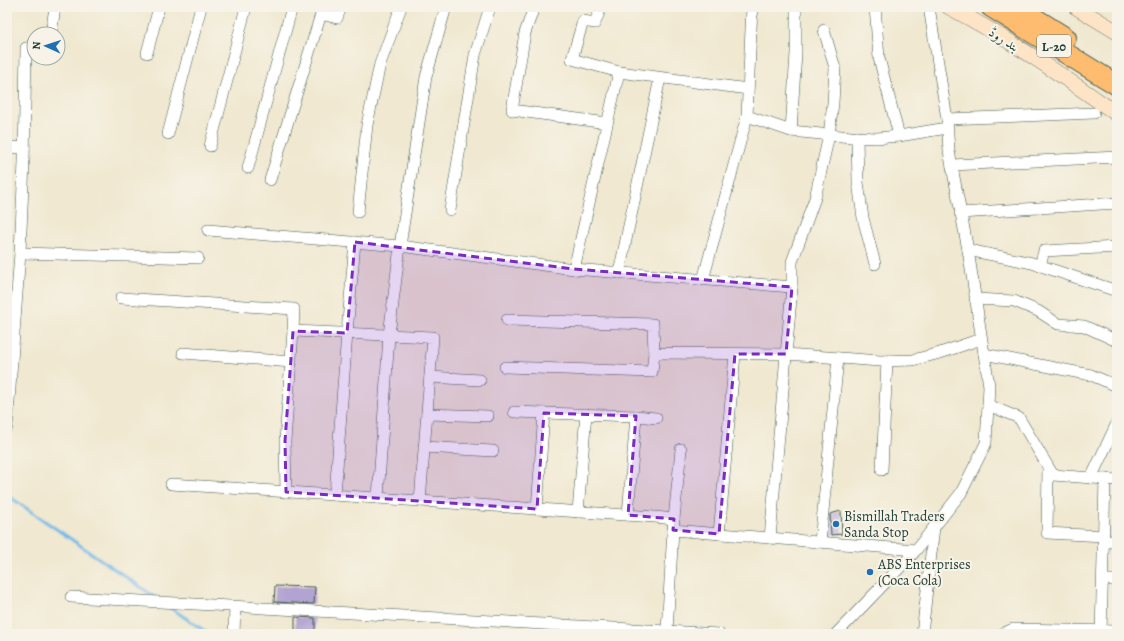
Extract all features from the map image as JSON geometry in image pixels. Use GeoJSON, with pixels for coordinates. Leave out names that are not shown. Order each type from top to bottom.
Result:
{"type":"FeatureCollection","features":[{"type":"Feature","properties":{"kind":"highway","name":"L-20"},"geometry":{"type":"LineString","coordinates":[[991,7],[1117,85]]}},
{"type":"Feature","properties":{"kind":"highway","name":"L-20"},"geometry":{"type":"LineString","coordinates":[[1018,7],[1117,71]]}},
{"type":"Feature","properties":{"kind":"main road","name":"بند روڈ"},"geometry":{"type":"LineString","coordinates":[[950,7],[971,18],[1053,69],[1117,114]]}},
{"type":"Feature","properties":{"kind":"main road"},"geometry":{"type":"LineString","coordinates":[[1081,9],[1117,32]]}},
{"type":"Feature","properties":{"kind":"street"},"geometry":{"type":"LineString","coordinates":[[53,26],[55,7]]}},
{"type":"Feature","properties":{"kind":"street"},"geometry":{"type":"LineString","coordinates":[[147,53],[159,7]]}},
{"type":"Feature","properties":{"kind":"street"},"geometry":{"type":"LineString","coordinates":[[168,134],[201,7]]}},
{"type":"Feature","properties":{"kind":"street"},"geometry":{"type":"LineString","coordinates":[[210,146],[246,7]]}},
{"type":"Feature","properties":{"kind":"street"},"geometry":{"type":"LineString","coordinates":[[248,168],[292,7]]}},
{"type":"Feature","properties":{"kind":"street"},"geometry":{"type":"LineString","coordinates":[[270,180],[321,14],[337,18],[341,7]]}},
{"type":"Feature","properties":{"kind":"street"},"geometry":{"type":"LineString","coordinates":[[358,212],[367,125],[380,64],[401,7]]}},
{"type":"Feature","properties":{"kind":"street"},"geometry":{"type":"LineString","coordinates":[[378,498],[389,335],[400,246],[426,77],[446,7]]}},
{"type":"Feature","properties":{"kind":"street"},"geometry":{"type":"LineString","coordinates":[[450,210],[475,55],[490,7]]}},
{"type":"Feature","properties":{"kind":"street"},"geometry":{"type":"LineString","coordinates":[[534,7],[525,33],[512,110],[607,123]]}},
{"type":"Feature","properties":{"kind":"street"},"geometry":{"type":"LineString","coordinates":[[601,7],[595,23],[583,21],[572,59],[618,72],[748,90]]}},
{"type":"Feature","properties":{"kind":"street"},"geometry":{"type":"LineString","coordinates":[[703,280],[733,162],[747,116],[752,7]]}},
{"type":"Feature","properties":{"kind":"street"},"geometry":{"type":"LineString","coordinates":[[791,131],[796,53],[796,7]]}},
{"type":"Feature","properties":{"kind":"street"},"geometry":{"type":"LineString","coordinates":[[875,7],[879,58],[899,136]]}},
{"type":"Feature","properties":{"kind":"street"},"geometry":{"type":"LineString","coordinates":[[836,634],[916,550],[961,493],[986,444],[989,386],[968,250],[952,165],[929,7]]}},
{"type":"Feature","properties":{"kind":"street"},"geometry":{"type":"LineString","coordinates":[[770,538],[792,288],[792,262],[815,198],[829,135],[833,102],[835,68],[824,30]]}},
{"type":"Feature","properties":{"kind":"street"},"geometry":{"type":"LineString","coordinates":[[7,427],[20,253],[26,48]]}},
{"type":"Feature","properties":{"kind":"street"},"geometry":{"type":"LineString","coordinates":[[574,269],[618,72]]}},
{"type":"Feature","properties":{"kind":"street"},"geometry":{"type":"LineString","coordinates":[[619,273],[660,78]]}},
{"type":"Feature","properties":{"kind":"street"},"geometry":{"type":"LineString","coordinates":[[747,116],[791,131],[877,138],[899,136],[947,124],[1094,113]]}},
{"type":"Feature","properties":{"kind":"street"},"geometry":{"type":"LineString","coordinates":[[857,137],[858,182],[863,218],[875,264]]}},
{"type":"Feature","properties":{"kind":"street"},"geometry":{"type":"LineString","coordinates":[[7,147],[24,148]]}},
{"type":"Feature","properties":{"kind":"street"},"geometry":{"type":"LineString","coordinates":[[952,165],[1117,157]]}},
{"type":"Feature","properties":{"kind":"street"},"geometry":{"type":"LineString","coordinates":[[960,213],[1117,203]]}},
{"type":"Feature","properties":{"kind":"street"},"geometry":{"type":"LineString","coordinates":[[208,230],[400,246],[574,269],[792,288]]}},
{"type":"Feature","properties":{"kind":"street"},"geometry":{"type":"LineString","coordinates":[[335,495],[346,333],[355,242]]}},
{"type":"Feature","properties":{"kind":"street"},"geometry":{"type":"LineString","coordinates":[[1040,266],[1044,251],[1117,247]]}},
{"type":"Feature","properties":{"kind":"street"},"geometry":{"type":"LineString","coordinates":[[968,250],[1040,266],[1117,291]]}},
{"type":"Feature","properties":{"kind":"street"},"geometry":{"type":"LineString","coordinates":[[20,253],[198,258]]}},
{"type":"Feature","properties":{"kind":"street"},"geometry":{"type":"LineString","coordinates":[[121,298],[294,309],[285,441],[286,492]]}},
{"type":"Feature","properties":{"kind":"street"},"geometry":{"type":"LineString","coordinates":[[975,299],[1014,301],[1038,311],[1058,324],[1084,326],[1117,341]]}},
{"type":"Feature","properties":{"kind":"street"},"geometry":{"type":"LineString","coordinates":[[505,367],[652,372],[654,353],[653,324],[507,320]]}},
{"type":"Feature","properties":{"kind":"street"},"geometry":{"type":"LineString","coordinates":[[293,331],[433,337],[420,501]]}},
{"type":"Feature","properties":{"kind":"street"},"geometry":{"type":"LineString","coordinates":[[654,353],[786,354],[887,361],[913,360],[940,354],[981,339]]}},
{"type":"Feature","properties":{"kind":"street"},"geometry":{"type":"LineString","coordinates":[[183,353],[291,362]]}},
{"type":"Feature","properties":{"kind":"street"},"geometry":{"type":"LineString","coordinates":[[719,534],[735,354]]}},
{"type":"Feature","properties":{"kind":"street"},"geometry":{"type":"LineString","coordinates":[[984,354],[1091,375],[1117,386]]}},
{"type":"Feature","properties":{"kind":"street"},"geometry":{"type":"LineString","coordinates":[[820,542],[838,358]]}},
{"type":"Feature","properties":{"kind":"street"},"geometry":{"type":"LineString","coordinates":[[882,470],[887,361]]}},
{"type":"Feature","properties":{"kind":"street"},"geometry":{"type":"LineString","coordinates":[[430,377],[480,380]]}},
{"type":"Feature","properties":{"kind":"street"},"geometry":{"type":"LineString","coordinates":[[988,405],[1019,418],[1053,475],[1117,480]]}},
{"type":"Feature","properties":{"kind":"street"},"geometry":{"type":"LineString","coordinates":[[514,412],[656,418]]}},
{"type":"Feature","properties":{"kind":"street"},"geometry":{"type":"LineString","coordinates":[[538,509],[544,413]]}},
{"type":"Feature","properties":{"kind":"street"},"geometry":{"type":"LineString","coordinates":[[427,414],[488,416]]}},
{"type":"Feature","properties":{"kind":"street"},"geometry":{"type":"LineString","coordinates":[[578,512],[586,414]]}},
{"type":"Feature","properties":{"kind":"street"},"geometry":{"type":"LineString","coordinates":[[628,515],[636,416]]}},
{"type":"Feature","properties":{"kind":"street"},"geometry":{"type":"LineString","coordinates":[[1091,478],[1117,423]]}},
{"type":"Feature","properties":{"kind":"street"},"geometry":{"type":"LineString","coordinates":[[424,447],[493,451]]}},
{"type":"Feature","properties":{"kind":"street"},"geometry":{"type":"LineString","coordinates":[[666,631],[681,449]]}},
{"type":"Feature","properties":{"kind":"street"},"geometry":{"type":"LineString","coordinates":[[1048,468],[1047,533],[1104,538],[1117,542]]}},
{"type":"Feature","properties":{"kind":"street"},"geometry":{"type":"LineString","coordinates":[[1101,632],[1105,479]]}},
{"type":"Feature","properties":{"kind":"street"},"geometry":{"type":"LineString","coordinates":[[171,484],[628,515],[719,534],[916,550]]}},
{"type":"Feature","properties":{"kind":"street"},"geometry":{"type":"LineString","coordinates":[[922,634],[934,526]]}},
{"type":"Feature","properties":{"kind":"street"},"geometry":{"type":"LineString","coordinates":[[1103,580],[1117,580]]}},
{"type":"Feature","properties":{"kind":"street"},"geometry":{"type":"LineString","coordinates":[[71,598],[719,634]]}},
{"type":"Feature","properties":{"kind":"street"},"geometry":{"type":"LineString","coordinates":[[234,634],[235,607]]}},
{"type":"Feature","properties":{"kind":"street"},"geometry":{"type":"LineString","coordinates":[[1002,634],[1013,629],[1101,632],[1117,631]]}},
{"type":"Feature","properties":{"kind":"highlighted area"},"geometry":{"type":"Polygon","coordinates":[[[355,242],[574,269],[792,287],[786,354],[735,354],[719,534],[673,530],[674,519],[628,515],[636,416],[544,413],[537,509],[286,492],[285,441],[293,331],[347,333],[355,242]]]}},
{"type":"Feature","properties":{"kind":"building","name":"Bismillah Traders Sanda Stop"},"geometry":{"type":"Polygon","coordinates":[[[841,511],[842,534],[831,535],[830,514],[841,511]]]}},
{"type":"Feature","properties":{"kind":"building"},"geometry":{"type":"Polygon","coordinates":[[[275,586],[315,587],[314,604],[274,602],[275,586]]]}},
{"type":"Feature","properties":{"kind":"building"},"geometry":{"type":"Polygon","coordinates":[[[295,617],[315,618],[315,634],[295,634],[295,617]]]}},
{"type":"Feature","properties":{"kind":"waterway"},"geometry":{"type":"LineString","coordinates":[[7,495],[155,597]]}},
{"type":"Feature","properties":{"kind":"waterway"},"geometry":{"type":"LineString","coordinates":[[168,606],[209,634]]}},
{"type":"Feature","properties":{"kind":"place","name":"Bismillah Traders Sanda Stop"},"geometry":{"type":"Point","coordinates":[836,524]}},
{"type":"Feature","properties":{"kind":"place","name":"ABS Enterprises (Coca Cola)"},"geometry":{"type":"Point","coordinates":[870,572]}}]}
